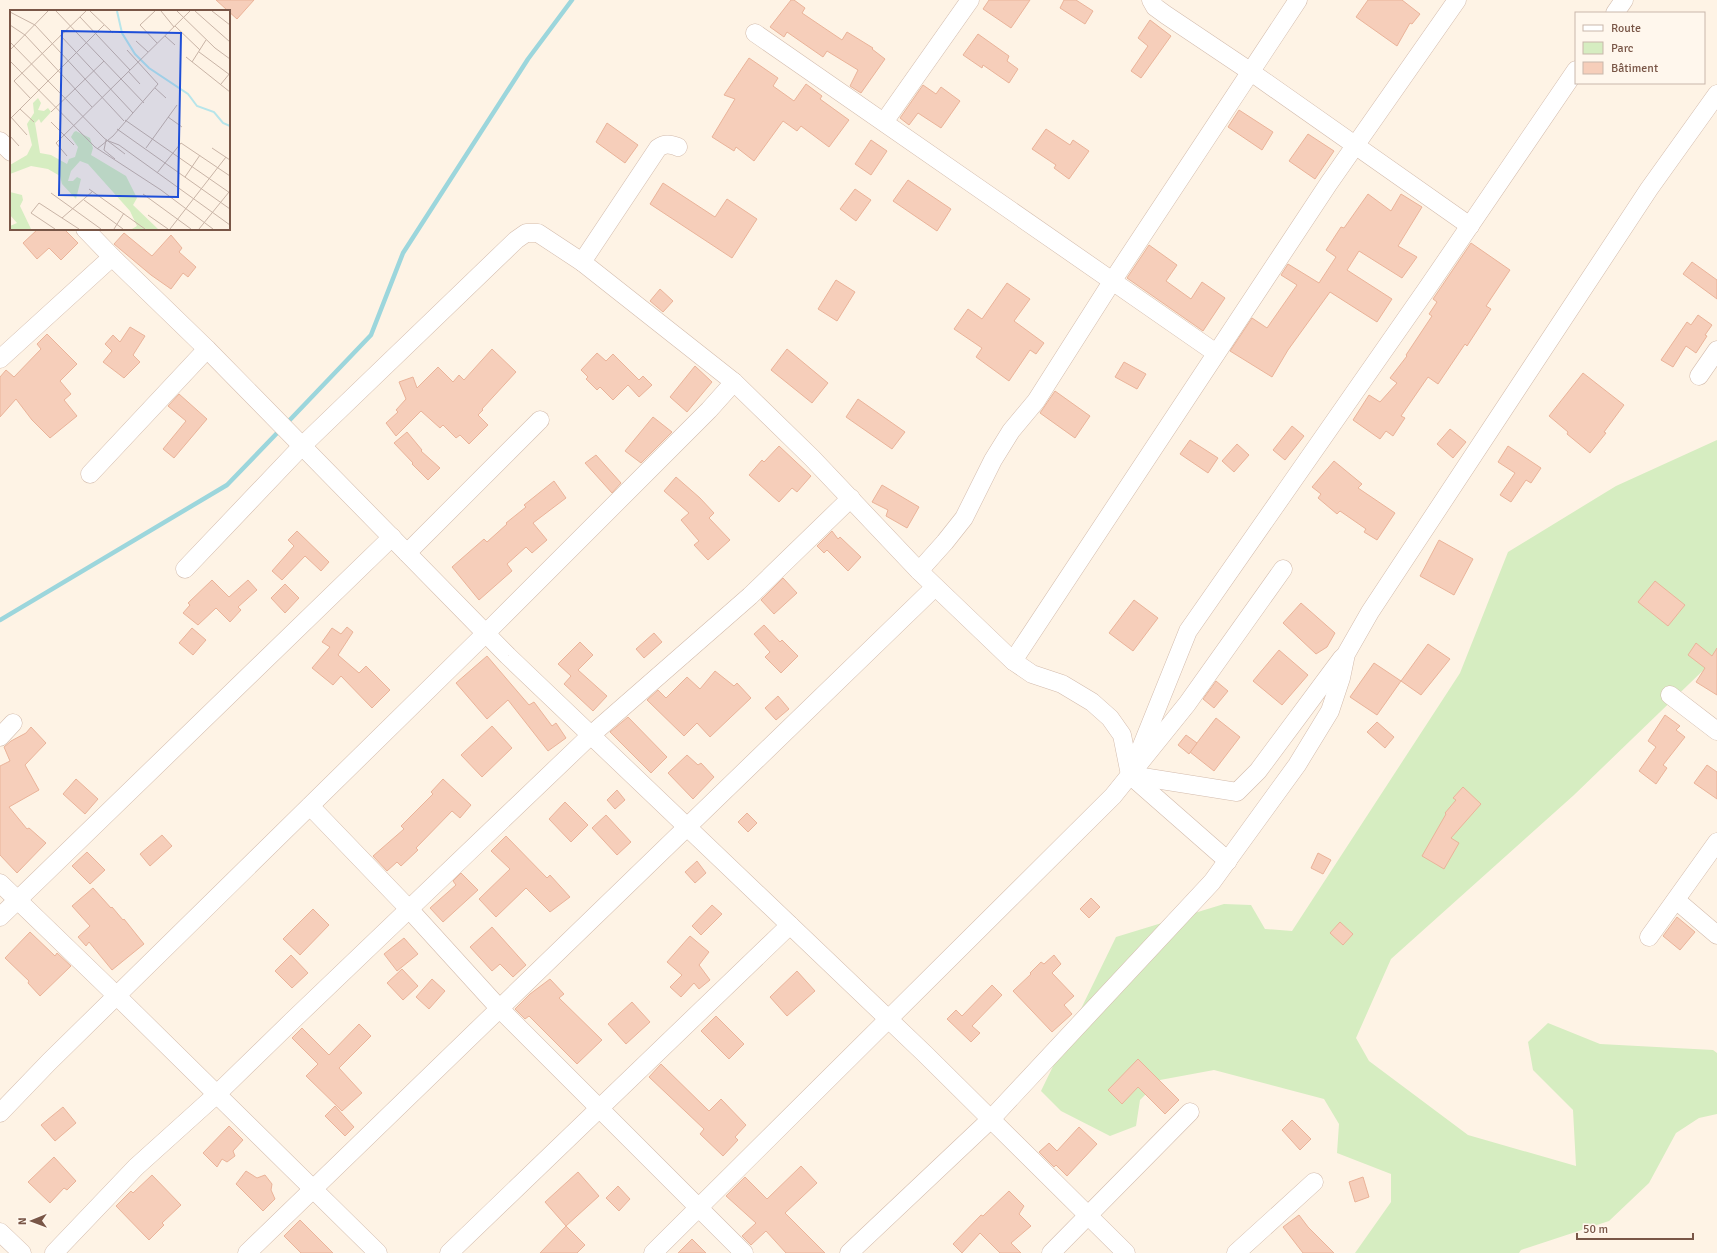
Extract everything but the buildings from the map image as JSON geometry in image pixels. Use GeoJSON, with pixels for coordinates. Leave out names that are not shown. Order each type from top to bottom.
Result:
{"type":"FeatureCollection","features":[{"type":"Feature","properties":{"kind":"street"},"geometry":{"type":"LineString","coordinates":[[884,122],[970,0]]}},
{"type":"Feature","properties":{"kind":"street"},"geometry":{"type":"LineString","coordinates":[[1152,0],[1155,7],[1166,15],[1251,72],[1470,226]]}},
{"type":"Feature","properties":{"kind":"street"},"geometry":{"type":"LineString","coordinates":[[919,571],[964,518],[992,460],[1011,432],[1036,401],[1113,280],[1298,0]]}},
{"type":"Feature","properties":{"kind":"street"},"geometry":{"type":"LineString","coordinates":[[1013,661],[1216,353],[1356,145],[1457,0]]}},
{"type":"Feature","properties":{"kind":"street"},"geometry":{"type":"LineString","coordinates":[[1616,12],[1624,0]]}},
{"type":"Feature","properties":{"kind":"street"},"geometry":{"type":"LineString","coordinates":[[755,33],[1113,280],[1216,353]]}},
{"type":"Feature","properties":{"kind":"street"},"geometry":{"type":"LineString","coordinates":[[1130,774],[1188,631],[1470,226],[1575,71]]}},
{"type":"Feature","properties":{"kind":"street"},"geometry":{"type":"LineString","coordinates":[[1130,774],[1237,792],[1258,771],[1346,654],[1374,605],[1641,202],[1717,94]]}},
{"type":"Feature","properties":{"kind":"street"},"geometry":{"type":"LineString","coordinates":[[0,141],[10,151]]}},
{"type":"Feature","properties":{"kind":"street"},"geometry":{"type":"LineString","coordinates":[[582,262],[658,148],[664,144],[671,144],[678,147]]}},
{"type":"Feature","properties":{"kind":"street"},"geometry":{"type":"LineString","coordinates":[[86,230],[207,349],[486,633],[889,1020],[1126,1253]]}},
{"type":"Feature","properties":{"kind":"street"},"geometry":{"type":"LineString","coordinates":[[185,569],[302,446],[521,235],[531,232],[538,233],[582,262],[734,382],[812,458],[935,587],[1013,661],[1032,674],[1062,684],[1092,702],[1110,718],[1122,735],[1130,774],[1228,860]]}},
{"type":"Feature","properties":{"kind":"street"},"geometry":{"type":"LineString","coordinates":[[0,359],[112,257]]}},
{"type":"Feature","properties":{"kind":"street"},"geometry":{"type":"LineString","coordinates":[[90,474],[207,349]]}},
{"type":"Feature","properties":{"kind":"street"},"geometry":{"type":"LineString","coordinates":[[1699,376],[1717,350]]}},
{"type":"Feature","properties":{"kind":"street"},"geometry":{"type":"LineString","coordinates":[[0,1113],[486,633],[709,410],[734,382]]}},
{"type":"Feature","properties":{"kind":"street"},"geometry":{"type":"LineString","coordinates":[[407,552],[540,420]]}},
{"type":"Feature","properties":{"kind":"street"},"geometry":{"type":"LineString","coordinates":[[54,1253],[136,1167],[217,1094],[591,735],[750,596],[850,498]]}},
{"type":"Feature","properties":{"kind":"street"},"geometry":{"type":"LineString","coordinates":[[0,917],[392,537]]}},
{"type":"Feature","properties":{"kind":"street"},"geometry":{"type":"LineString","coordinates":[[653,1253],[1113,796],[1187,704],[1283,569]]}},
{"type":"Feature","properties":{"kind":"street"},"geometry":{"type":"LineString","coordinates":[[247,1253],[935,587]]}},
{"type":"Feature","properties":{"kind":"street"},"geometry":{"type":"LineString","coordinates":[[849,1253],[991,1119],[1212,882],[1297,765],[1330,711],[1341,678],[1346,654]]}},
{"type":"Feature","properties":{"kind":"street"},"geometry":{"type":"LineString","coordinates":[[1670,695],[1717,731]]}},
{"type":"Feature","properties":{"kind":"street"},"geometry":{"type":"LineString","coordinates":[[0,736],[13,723]]}},
{"type":"Feature","properties":{"kind":"street"},"geometry":{"type":"LineString","coordinates":[[310,806],[409,909],[500,1008],[744,1253]]}},
{"type":"Feature","properties":{"kind":"street"},"geometry":{"type":"LineString","coordinates":[[1649,937],[1717,842]]}},
{"type":"Feature","properties":{"kind":"street"},"geometry":{"type":"LineString","coordinates":[[0,883],[314,1188],[378,1253]]}},
{"type":"Feature","properties":{"kind":"street"},"geometry":{"type":"LineString","coordinates":[[1676,900],[1717,935]]}},
{"type":"Feature","properties":{"kind":"street"},"geometry":{"type":"LineString","coordinates":[[449,1253],[790,925]]}},
{"type":"Feature","properties":{"kind":"street"},"geometry":{"type":"LineString","coordinates":[[1051,1253],[1190,1112]]}},
{"type":"Feature","properties":{"kind":"street"},"geometry":{"type":"LineString","coordinates":[[1236,1253],[1314,1182]]}},
{"type":"Feature","properties":{"kind":"street"},"geometry":{"type":"LineString","coordinates":[[0,1232],[22,1253]]}},
{"type":"Feature","properties":{"kind":"green space"},"geometry":{"type":"Polygon","coordinates":[[[1717,440],[1717,657],[1574,795],[1391,959],[1356,1038],[1369,1061],[1468,1135],[1576,1166],[1573,1110],[1533,1070],[1528,1042],[1548,1023],[1600,1044],[1713,1050],[1717,1053],[1717,1114],[1699,1118],[1676,1133],[1649,1183],[1609,1221],[1521,1250],[1519,1253],[1355,1253],[1391,1202],[1391,1174],[1337,1153],[1339,1124],[1324,1099],[1214,1070],[1160,1080],[1140,1100],[1136,1126],[1110,1136],[1061,1111],[1041,1091],[1116,937],[1224,904],[1251,905],[1265,929],[1292,931],[1460,673],[1508,552],[1616,486],[1717,440]]]}},
{"type":"Feature","properties":{"kind":"waterway"},"geometry":{"type":"LineString","coordinates":[[285,425],[371,335],[403,253],[528,59],[572,0]]}},
{"type":"Feature","properties":{"kind":"waterway"},"geometry":{"type":"LineString","coordinates":[[0,620],[227,485],[280,430]]}}]}
